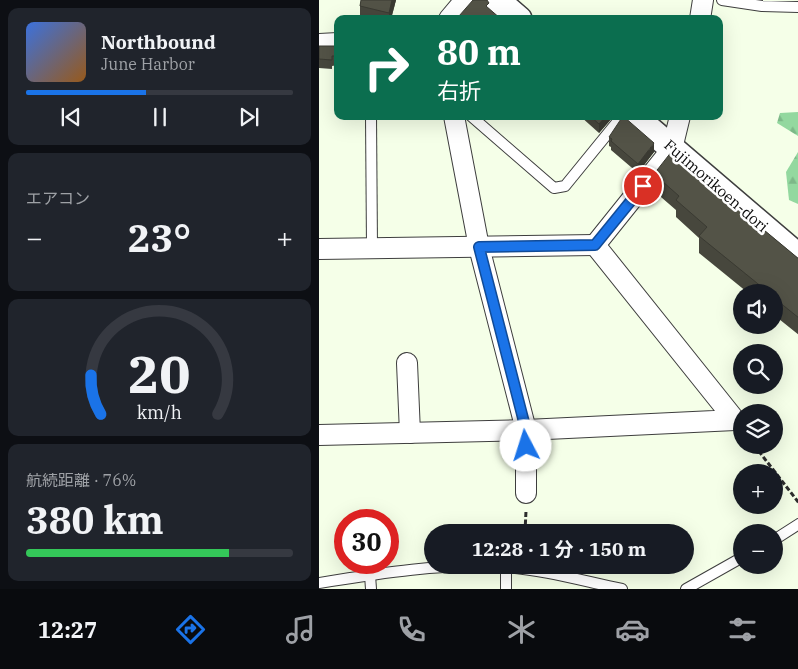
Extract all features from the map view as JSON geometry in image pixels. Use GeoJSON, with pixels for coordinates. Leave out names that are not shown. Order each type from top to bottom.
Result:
{"type":"FeatureCollection","features":[{"type":"Feature","properties":{"kind":"street"},"geometry":{"type":"LineString","coordinates":[[452,15],[465,0]]}},
{"type":"Feature","properties":{"kind":"street"},"geometry":{"type":"LineString","coordinates":[[497,0],[514,15]]}},
{"type":"Feature","properties":{"kind":"street"},"geometry":{"type":"LineString","coordinates":[[700,15],[703,0]]}},
{"type":"Feature","properties":{"kind":"street"},"geometry":{"type":"LineString","coordinates":[[319,44],[334,43]]}},
{"type":"Feature","properties":{"kind":"street"},"geometry":{"type":"LineString","coordinates":[[455,120],[479,247],[526,430],[526,493]]}},
{"type":"Feature","properties":{"kind":"street","name":"Fujimorikoen-dori"},"geometry":{"type":"LineString","coordinates":[[639,120],[798,257]]}},
{"type":"Feature","properties":{"kind":"street"},"geometry":{"type":"LineString","coordinates":[[595,245],[672,148],[679,120]]}},
{"type":"Feature","properties":{"kind":"street"},"geometry":{"type":"LineString","coordinates":[[319,250],[595,245]]}},
{"type":"Feature","properties":{"kind":"street"},"geometry":{"type":"LineString","coordinates":[[319,436],[526,430],[735,420],[595,245]]}},
{"type":"Feature","properties":{"kind":"street"},"geometry":{"type":"LineString","coordinates":[[407,363],[410,433]]}},
{"type":"Feature","properties":{"kind":"lane"},"geometry":{"type":"LineString","coordinates":[[722,0],[762,6],[798,7]]}},
{"type":"Feature","properties":{"kind":"lane"},"geometry":{"type":"LineString","coordinates":[[371,120],[373,248]]}},
{"type":"Feature","properties":{"kind":"lane"},"geometry":{"type":"LineString","coordinates":[[476,120],[554,188],[565,186],[619,120]]}},
{"type":"Feature","properties":{"kind":"lane"},"geometry":{"type":"LineString","coordinates":[[783,534],[798,524]]}},
{"type":"Feature","properties":{"kind":"lane"},"geometry":{"type":"LineString","coordinates":[[686,589],[733,563]]}},
{"type":"Feature","properties":{"kind":"lane"},"geometry":{"type":"LineString","coordinates":[[319,583],[424,568]]}},
{"type":"Feature","properties":{"kind":"lane"},"geometry":{"type":"LineString","coordinates":[[506,574],[506,589]]}},
{"type":"Feature","properties":{"kind":"lane"},"geometry":{"type":"LineString","coordinates":[[555,574],[622,589]]}},
{"type":"Feature","properties":{"kind":"lane"},"geometry":{"type":"LineString","coordinates":[[370,575],[371,589]]}},
{"type":"Feature","properties":{"kind":"path"},"geometry":{"type":"LineString","coordinates":[[761,454],[798,503]]}},
{"type":"Feature","properties":{"kind":"green space"},"geometry":{"type":"Polygon","coordinates":[[[798,112],[798,136],[777,123],[780,113],[798,112]]]}},
{"type":"Feature","properties":{"kind":"green space"},"geometry":{"type":"Polygon","coordinates":[[[798,152],[798,204],[789,200],[786,172],[798,152]]]}},
{"type":"Feature","properties":{"kind":"building"},"geometry":{"type":"Polygon","coordinates":[[[361,0],[392,0],[389,13],[360,6],[361,0]]]}},
{"type":"Feature","properties":{"kind":"building"},"geometry":{"type":"Polygon","coordinates":[[[473,0],[487,0],[489,3],[486,6],[496,15],[460,15],[473,0]]]}},
{"type":"Feature","properties":{"kind":"building"},"geometry":{"type":"Polygon","coordinates":[[[319,46],[334,46],[332,60],[319,59],[319,46]]]}},
{"type":"Feature","properties":{"kind":"building"},"geometry":{"type":"Polygon","coordinates":[[[594,120],[602,120],[599,124],[594,120]]]}},
{"type":"Feature","properties":{"kind":"building"},"geometry":{"type":"Polygon","coordinates":[[[620,120],[628,120],[654,143],[638,164],[611,141],[612,139],[609,137],[620,120]]]}},
{"type":"Feature","properties":{"kind":"building"},"geometry":{"type":"Polygon","coordinates":[[[672,151],[799,259],[799,318],[783,305],[783,284],[758,284],[699,236],[707,227],[676,200],[679,196],[654,174],[672,151]]]}},
{"type":"Feature","properties":{"kind":"route"},"geometry":{"type":"LineString","coordinates":[[526,446],[526,430],[479,247],[595,245],[643,186]]}}]}
